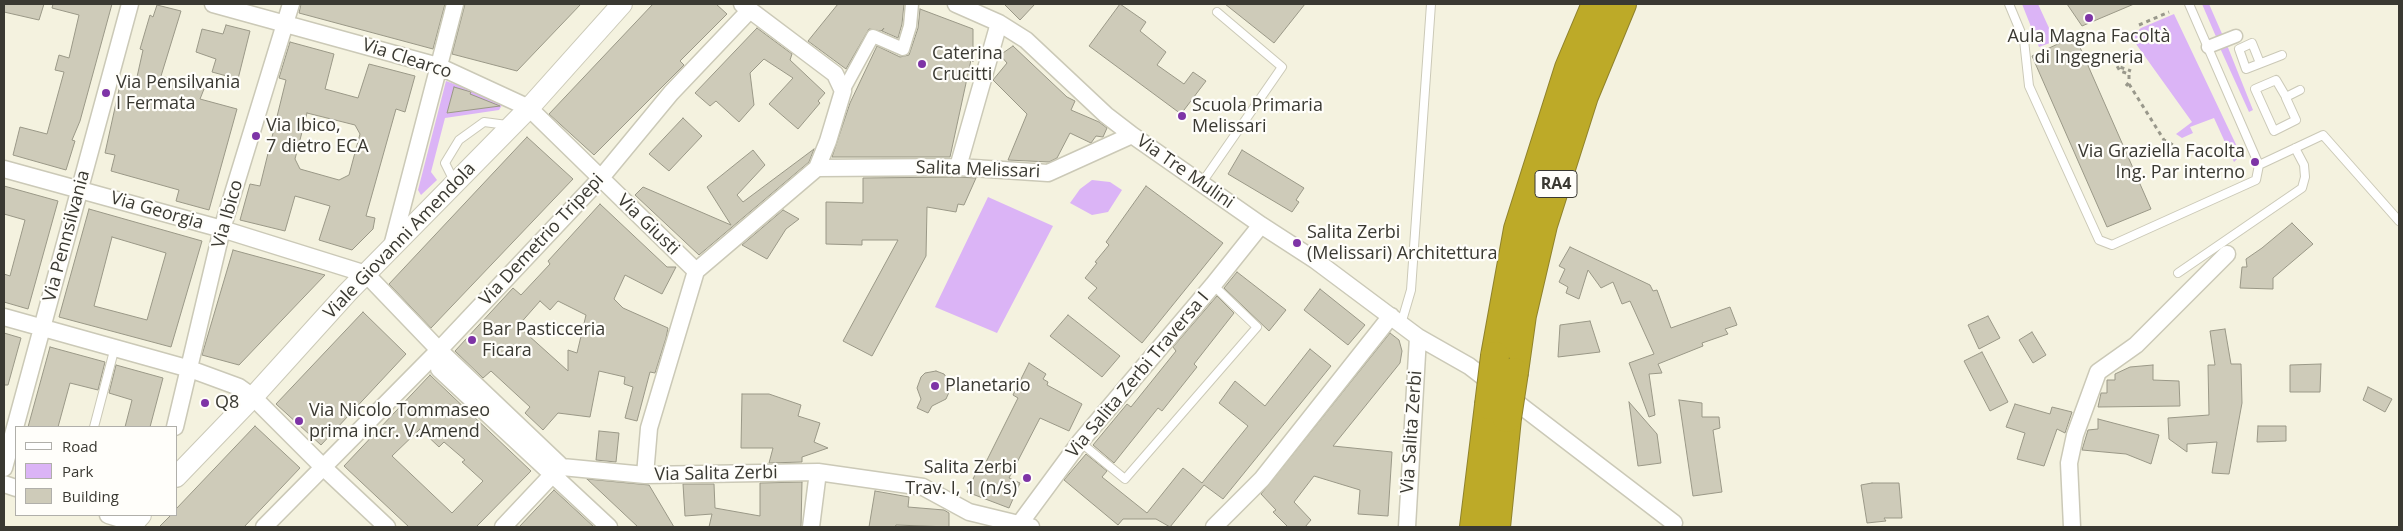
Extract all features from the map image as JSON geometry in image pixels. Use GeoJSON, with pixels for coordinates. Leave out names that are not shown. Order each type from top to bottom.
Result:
{"type":"FeatureCollection","features":[{"type":"Feature","properties":{"kind":"highway","name":"RA4"},"geometry":{"type":"LineString","coordinates":[[1496,527],[1498,412],[1518,230],[1569,68],[1596,4]]}},
{"type":"Feature","properties":{"kind":"highway","name":"RA4"},"geometry":{"type":"LineString","coordinates":[[1504,364],[1522,314],[1543,225],[1584,96],[1622,4]]}},
{"type":"Feature","properties":{"kind":"highway","name":"RA4"},"geometry":{"type":"LineString","coordinates":[[1474,527],[1478,480],[1498,412]]}},
{"type":"Feature","properties":{"kind":"street","name":"Via Pennsilvania"},"geometry":{"type":"LineString","coordinates":[[15,426],[78,189],[130,4]]}},
{"type":"Feature","properties":{"kind":"street","name":"Via Clearco"},"geometry":{"type":"LineString","coordinates":[[213,4],[438,66],[529,108],[600,179]]}},
{"type":"Feature","properties":{"kind":"street","name":"Via Ibico"},"geometry":{"type":"LineString","coordinates":[[175,426],[222,230],[291,4]]}},
{"type":"Feature","properties":{"kind":"street"},"geometry":{"type":"LineString","coordinates":[[390,250],[455,4]]}},
{"type":"Feature","properties":{"kind":"street","name":"Viale Giovanni Amendola"},"geometry":{"type":"LineString","coordinates":[[179,469],[254,397],[366,274],[529,108],[622,4]]}},
{"type":"Feature","properties":{"kind":"street"},"geometry":{"type":"LineString","coordinates":[[645,475],[650,428],[696,271],[817,168],[828,141],[843,91],[873,36],[903,48],[910,26],[912,4]]}},
{"type":"Feature","properties":{"kind":"street","name":"Via Tre Mulini"},"geometry":{"type":"LineString","coordinates":[[956,4],[999,23],[1026,40],[1106,115],[1132,135],[1261,225],[1315,260],[1418,337],[1468,366],[1674,522]]}},
{"type":"Feature","properties":{"kind":"street"},"geometry":{"type":"LineString","coordinates":[[746,7],[835,74],[843,91]]}},
{"type":"Feature","properties":{"kind":"street","name":"Via Demetrio Tripepi"},"geometry":{"type":"LineString","coordinates":[[264,527],[322,466],[439,350],[600,179],[671,93],[746,7]]}},
{"type":"Feature","properties":{"kind":"street"},"geometry":{"type":"LineString","coordinates":[[958,167],[999,23]]}},
{"type":"Feature","properties":{"kind":"street"},"geometry":{"type":"LineString","coordinates":[[2208,47],[2236,36]]}},
{"type":"Feature","properties":{"kind":"street","name":"Salita Melissari"},"geometry":{"type":"LineString","coordinates":[[817,168],[958,167],[1048,173],[1132,135]]}},
{"type":"Feature","properties":{"kind":"street","name":"Via Georgia"},"geometry":{"type":"LineString","coordinates":[[4,169],[222,230],[366,274]]}},
{"type":"Feature","properties":{"kind":"street","name":"Via Giusti"},"geometry":{"type":"LineString","coordinates":[[600,179],[696,271]]}},
{"type":"Feature","properties":{"kind":"street","name":"Via Salita Zerbi Traversa I"},"geometry":{"type":"LineString","coordinates":[[1024,526],[1080,442],[1213,285],[1261,225]]}},
{"type":"Feature","properties":{"kind":"street"},"geometry":{"type":"LineString","coordinates":[[2072,527],[2069,463],[2075,435],[2098,372],[2136,345],[2227,254]]}},
{"type":"Feature","properties":{"kind":"street","name":"Via Salita Zerbi"},"geometry":{"type":"LineString","coordinates":[[366,274],[439,350],[562,466],[645,475],[818,472],[923,488],[969,512],[1024,526]]}},
{"type":"Feature","properties":{"kind":"street"},"geometry":{"type":"LineString","coordinates":[[4,317],[190,369],[239,387],[254,397],[322,466],[387,527]]}},
{"type":"Feature","properties":{"kind":"street"},"geometry":{"type":"LineString","coordinates":[[1214,527],[1262,479],[1396,320]]}},
{"type":"Feature","properties":{"kind":"street","name":"Via Salita Zerbi"},"geometry":{"type":"LineString","coordinates":[[1407,527],[1418,337]]}},
{"type":"Feature","properties":{"kind":"street"},"geometry":{"type":"LineString","coordinates":[[439,350],[439,369],[609,527]]}},
{"type":"Feature","properties":{"kind":"street","name":"Via Pennsilvania"},"geometry":{"type":"LineString","coordinates":[[4,468],[15,427]]}},
{"type":"Feature","properties":{"kind":"street"},"geometry":{"type":"LineString","coordinates":[[811,527],[818,472]]}},
{"type":"Feature","properties":{"kind":"street"},"geometry":{"type":"LineString","coordinates":[[503,527],[552,475]]}},
{"type":"Feature","properties":{"kind":"street"},"geometry":{"type":"LineString","coordinates":[[112,516],[135,522]]}},
{"type":"Feature","properties":{"kind":"lane"},"geometry":{"type":"LineString","coordinates":[[1396,320],[1411,290],[1431,4]]}},
{"type":"Feature","properties":{"kind":"lane"},"geometry":{"type":"LineString","coordinates":[[2009,4],[2024,40],[2029,86],[2099,240],[2112,245],[2256,180],[2259,165],[2189,4]]}},
{"type":"Feature","properties":{"kind":"lane"},"geometry":{"type":"LineString","coordinates":[[1201,184],[1282,68],[1217,12]]}},
{"type":"Feature","properties":{"kind":"lane"},"geometry":{"type":"LineString","coordinates":[[2260,63],[2252,43],[2239,48],[2246,69],[2282,55]]}},
{"type":"Feature","properties":{"kind":"lane"},"geometry":{"type":"LineString","coordinates":[[2286,98],[2296,120],[2274,131],[2255,89],[2276,80],[2286,97],[2300,90]]}},
{"type":"Feature","properties":{"kind":"lane"},"geometry":{"type":"LineString","coordinates":[[455,184],[445,162],[459,140],[484,122],[512,126]]}},
{"type":"Feature","properties":{"kind":"lane"},"geometry":{"type":"LineString","coordinates":[[2259,165],[2324,135],[2399,221]]}},
{"type":"Feature","properties":{"kind":"lane"},"geometry":{"type":"LineString","coordinates":[[2178,274],[2302,188],[2305,177],[2304,165],[2295,148]]}},
{"type":"Feature","properties":{"kind":"lane"},"geometry":{"type":"LineString","coordinates":[[1080,442],[1125,479],[1257,328],[1213,285]]}},
{"type":"Feature","properties":{"kind":"lane"},"geometry":{"type":"LineString","coordinates":[[94,426],[115,347]]}},
{"type":"Feature","properties":{"kind":"path"},"geometry":{"type":"LineString","coordinates":[[2139,25],[2169,12]]}},
{"type":"Feature","properties":{"kind":"path"},"geometry":{"type":"LineString","coordinates":[[2131,72],[2117,66],[2120,72],[2129,74],[2127,85],[2164,140],[2175,146],[2175,154],[2171,157]]}},
{"type":"Feature","properties":{"kind":"green space"},"geometry":{"type":"Polygon","coordinates":[[[2022,4],[2038,4],[2055,41],[2039,47],[2022,4]]]}},
{"type":"Feature","properties":{"kind":"green space"},"geometry":{"type":"Polygon","coordinates":[[[2202,4],[2209,4],[2223,36],[2217,39],[2202,4]]]}},
{"type":"Feature","properties":{"kind":"green space"},"geometry":{"type":"Polygon","coordinates":[[[2174,14],[2241,155],[2234,162],[2214,118],[2190,127],[2193,133],[2182,138],[2176,134],[2192,122],[2131,37],[2141,28],[2174,14]]]}},
{"type":"Feature","properties":{"kind":"green space"},"geometry":{"type":"Polygon","coordinates":[[[2227,45],[2253,110],[2249,112],[2220,48],[2227,45]]]}},
{"type":"Feature","properties":{"kind":"green space"},"geometry":{"type":"Polygon","coordinates":[[[446,81],[504,102],[499,110],[445,118],[431,172],[437,180],[421,195],[418,190],[446,81]]]}},
{"type":"Feature","properties":{"kind":"green space"},"geometry":{"type":"Polygon","coordinates":[[[1092,180],[1110,182],[1122,190],[1108,212],[1092,215],[1070,203],[1080,189],[1092,180]]]}},
{"type":"Feature","properties":{"kind":"green space"},"geometry":{"type":"Polygon","coordinates":[[[988,197],[1053,226],[997,333],[935,307],[988,197]]]}},
{"type":"Feature","properties":{"kind":"building"},"geometry":{"type":"Polygon","coordinates":[[[4,4],[44,4],[39,20],[4,12],[4,4]]]}},
{"type":"Feature","properties":{"kind":"building"},"geometry":{"type":"Polygon","coordinates":[[[53,4],[112,4],[80,121],[72,140],[75,141],[66,170],[13,155],[20,127],[47,134],[64,72],[55,70],[59,55],[69,58],[79,15],[52,8],[53,4]]]}},
{"type":"Feature","properties":{"kind":"building"},"geometry":{"type":"Polygon","coordinates":[[[301,4],[445,4],[433,49],[299,13],[301,4]]]}},
{"type":"Feature","properties":{"kind":"building"},"geometry":{"type":"Polygon","coordinates":[[[465,4],[581,4],[517,71],[452,54],[465,4]]]}},
{"type":"Feature","properties":{"kind":"building"},"geometry":{"type":"Polygon","coordinates":[[[653,4],[716,4],[727,14],[680,61],[684,65],[594,155],[549,114],[653,4]]]}},
{"type":"Feature","properties":{"kind":"building"},"geometry":{"type":"Polygon","coordinates":[[[838,4],[904,4],[902,24],[898,38],[882,31],[884,28],[881,31],[869,29],[846,69],[808,41],[838,4]]]}},
{"type":"Feature","properties":{"kind":"building"},"geometry":{"type":"Polygon","coordinates":[[[1004,4],[1035,4],[1020,20],[1004,4]]]}},
{"type":"Feature","properties":{"kind":"building"},"geometry":{"type":"Polygon","coordinates":[[[1120,4],[1146,22],[1140,31],[1166,52],[1157,65],[1184,84],[1193,72],[1206,81],[1181,114],[1089,46],[1120,4]]]}},
{"type":"Feature","properties":{"kind":"building"},"geometry":{"type":"Polygon","coordinates":[[[1225,4],[1305,4],[1274,43],[1225,4]]]}},
{"type":"Feature","properties":{"kind":"building","name":"Aula Magna Facoltà di Ingegneria"},"geometry":{"type":"Polygon","coordinates":[[[2067,4],[2134,4],[2082,26],[2067,4]]]}},
{"type":"Feature","properties":{"kind":"building"},"geometry":{"type":"Polygon","coordinates":[[[157,5],[181,11],[161,76],[204,89],[200,99],[237,109],[209,210],[176,201],[179,190],[111,171],[115,155],[105,153],[120,85],[135,86],[143,50],[140,49],[150,15],[153,17],[157,5]]]}},
{"type":"Feature","properties":{"kind":"building"},"geometry":{"type":"Polygon","coordinates":[[[920,9],[973,29],[973,62],[971,60],[950,157],[832,157],[850,103],[877,46],[900,57],[909,55],[918,28],[920,9]]]}},
{"type":"Feature","properties":{"kind":"building"},"geometry":{"type":"Polygon","coordinates":[[[226,25],[250,31],[238,79],[212,72],[216,59],[196,52],[202,29],[223,34],[226,25]]]}},
{"type":"Feature","properties":{"kind":"building"},"geometry":{"type":"Polygon","coordinates":[[[757,28],[792,54],[790,60],[825,93],[818,101],[820,103],[798,129],[769,104],[793,78],[764,59],[750,73],[754,105],[739,122],[716,101],[710,106],[695,93],[757,28]]]}},
{"type":"Feature","properties":{"kind":"building"},"geometry":{"type":"Polygon","coordinates":[[[2075,36],[2151,209],[2107,227],[2032,56],[2075,36]]]}},
{"type":"Feature","properties":{"kind":"building"},"geometry":{"type":"Polygon","coordinates":[[[290,42],[334,54],[325,89],[358,98],[369,64],[415,76],[405,112],[396,109],[366,216],[375,218],[373,229],[352,250],[319,240],[330,206],[295,196],[285,231],[240,220],[250,184],[260,186],[286,80],[279,78],[290,42]],[[307,113],[295,159],[300,169],[339,180],[349,175],[360,134],[355,125],[307,113]]]}},
{"type":"Feature","properties":{"kind":"building"},"geometry":{"type":"Polygon","coordinates":[[[1013,46],[1067,97],[1075,101],[1071,110],[1099,122],[1107,128],[1103,137],[1096,136],[1091,143],[1070,133],[1057,158],[1049,162],[1008,160],[1027,114],[993,80],[1007,63],[1000,55],[1013,46]]]}},
{"type":"Feature","properties":{"kind":"building"},"geometry":{"type":"Polygon","coordinates":[[[454,87],[471,92],[470,94],[500,106],[447,113],[454,87]]]}},
{"type":"Feature","properties":{"kind":"building"},"geometry":{"type":"Polygon","coordinates":[[[683,118],[702,136],[669,171],[649,154],[683,118]]]}},
{"type":"Feature","properties":{"kind":"building"},"geometry":{"type":"Polygon","coordinates":[[[527,137],[573,179],[431,328],[389,284],[527,137]]]}},
{"type":"Feature","properties":{"kind":"building"},"geometry":{"type":"Polygon","coordinates":[[[814,149],[809,162],[699,255],[635,195],[643,187],[731,225],[707,187],[753,150],[765,165],[737,195],[743,202],[814,149]]]}},
{"type":"Feature","properties":{"kind":"building"},"geometry":{"type":"Polygon","coordinates":[[[1242,150],[1304,188],[1296,200],[1299,202],[1292,212],[1228,174],[1242,150]]]}},
{"type":"Feature","properties":{"kind":"building"},"geometry":{"type":"Polygon","coordinates":[[[863,178],[976,178],[964,205],[958,204],[956,212],[927,207],[926,256],[872,356],[843,341],[898,240],[862,240],[862,245],[826,244],[826,202],[863,203],[863,178]]]}},
{"type":"Feature","properties":{"kind":"building"},"geometry":{"type":"Polygon","coordinates":[[[4,186],[58,201],[28,309],[4,302],[4,274],[10,276],[25,220],[4,214],[4,186]]]}},
{"type":"Feature","properties":{"kind":"building"},"geometry":{"type":"Polygon","coordinates":[[[1146,186],[1223,243],[1142,343],[1088,298],[1097,288],[1085,278],[1109,245],[1106,242],[1146,186]]]}},
{"type":"Feature","properties":{"kind":"building"},"geometry":{"type":"Polygon","coordinates":[[[600,204],[667,267],[676,267],[662,294],[625,275],[614,299],[623,308],[668,328],[655,373],[650,372],[637,421],[625,418],[633,387],[624,384],[625,377],[599,371],[590,417],[558,413],[543,430],[525,413],[530,407],[491,371],[483,378],[455,351],[513,288],[521,295],[550,264],[548,261],[600,204]],[[540,301],[518,326],[568,371],[568,350],[577,353],[586,315],[558,301],[550,310],[540,301]]]}},
{"type":"Feature","properties":{"kind":"building"},"geometry":{"type":"Polygon","coordinates":[[[89,209],[202,241],[171,347],[59,317],[89,209]],[[112,237],[94,306],[147,320],[166,253],[112,237]]]}},
{"type":"Feature","properties":{"kind":"building"},"geometry":{"type":"Polygon","coordinates":[[[783,210],[799,219],[786,229],[767,259],[742,245],[783,210]]]}},
{"type":"Feature","properties":{"kind":"building"},"geometry":{"type":"Polygon","coordinates":[[[2292,223],[2313,244],[2273,278],[2273,289],[2240,288],[2242,267],[2247,267],[2246,259],[2292,223]]]}},
{"type":"Feature","properties":{"kind":"building"},"geometry":{"type":"Polygon","coordinates":[[[1570,247],[1650,285],[1653,291],[1657,290],[1671,328],[1730,307],[1737,325],[1725,329],[1728,334],[1702,343],[1703,346],[1658,364],[1662,373],[1649,374],[1655,415],[1649,417],[1629,363],[1654,354],[1630,301],[1622,304],[1613,282],[1601,288],[1588,270],[1579,299],[1566,293],[1568,287],[1559,282],[1565,269],[1559,266],[1570,247]]]}},
{"type":"Feature","properties":{"kind":"building"},"geometry":{"type":"Polygon","coordinates":[[[233,250],[325,275],[239,365],[202,355],[233,250]]]}},
{"type":"Feature","properties":{"kind":"building"},"geometry":{"type":"Polygon","coordinates":[[[1237,272],[1286,310],[1269,331],[1224,288],[1237,272]]]}},
{"type":"Feature","properties":{"kind":"building"},"geometry":{"type":"Polygon","coordinates":[[[1320,289],[1365,325],[1348,345],[1304,310],[1320,289]]]}},
{"type":"Feature","properties":{"kind":"building"},"geometry":{"type":"Polygon","coordinates":[[[1217,296],[1234,313],[1194,364],[1197,367],[1162,411],[1158,408],[1114,463],[1093,445],[1127,404],[1131,407],[1176,351],[1173,347],[1217,296]]]}},
{"type":"Feature","properties":{"kind":"building"},"geometry":{"type":"Polygon","coordinates":[[[363,312],[406,354],[321,445],[276,404],[363,312]]]}},
{"type":"Feature","properties":{"kind":"building"},"geometry":{"type":"Polygon","coordinates":[[[1068,315],[1120,356],[1102,377],[1050,336],[1068,315]]]}},
{"type":"Feature","properties":{"kind":"building"},"geometry":{"type":"Polygon","coordinates":[[[1988,316],[2000,338],[1979,349],[1968,325],[1988,316]]]}},
{"type":"Feature","properties":{"kind":"building"},"geometry":{"type":"Polygon","coordinates":[[[1590,321],[1600,352],[1558,357],[1560,325],[1590,321]]]}},
{"type":"Feature","properties":{"kind":"building"},"geometry":{"type":"Polygon","coordinates":[[[2225,329],[2231,364],[2241,364],[2242,403],[2229,474],[2212,473],[2217,442],[2187,444],[2187,452],[2169,439],[2168,418],[2209,415],[2208,365],[2215,365],[2210,331],[2225,329]]]}},
{"type":"Feature","properties":{"kind":"building"},"geometry":{"type":"Polygon","coordinates":[[[2032,332],[2046,355],[2033,363],[2019,340],[2032,332]]]}},
{"type":"Feature","properties":{"kind":"building"},"geometry":{"type":"Polygon","coordinates":[[[4,333],[21,338],[8,385],[4,385],[4,333]]]}},
{"type":"Feature","properties":{"kind":"building"},"geometry":{"type":"Polygon","coordinates":[[[1390,333],[1399,340],[1402,351],[1400,363],[1333,446],[1392,452],[1388,516],[1358,514],[1360,490],[1314,476],[1294,502],[1311,520],[1305,527],[1288,527],[1273,512],[1276,510],[1261,494],[1390,333]]]}},
{"type":"Feature","properties":{"kind":"building"},"geometry":{"type":"Polygon","coordinates":[[[50,347],[105,362],[98,390],[70,383],[58,426],[28,426],[50,347]]]}},
{"type":"Feature","properties":{"kind":"building"},"geometry":{"type":"Polygon","coordinates":[[[1310,349],[1331,366],[1223,499],[1204,485],[1170,527],[1156,519],[1123,519],[1118,525],[1064,480],[1086,454],[1107,471],[1102,477],[1147,513],[1183,468],[1202,483],[1248,426],[1219,403],[1235,381],[1265,406],[1310,349]]]}},
{"type":"Feature","properties":{"kind":"building"},"geometry":{"type":"Polygon","coordinates":[[[1982,352],[2008,402],[1990,411],[1964,361],[1982,352]]]}},
{"type":"Feature","properties":{"kind":"building"},"geometry":{"type":"Polygon","coordinates":[[[1029,363],[1046,374],[1043,379],[1048,382],[1047,385],[1082,404],[1069,431],[1040,418],[1009,478],[1020,483],[1009,508],[967,492],[980,464],[984,466],[1018,398],[1013,395],[1029,363]]]}},
{"type":"Feature","properties":{"kind":"building"},"geometry":{"type":"Polygon","coordinates":[[[2321,364],[2320,392],[2290,392],[2290,365],[2321,364]]]}},
{"type":"Feature","properties":{"kind":"building"},"geometry":{"type":"Polygon","coordinates":[[[116,365],[163,378],[150,426],[125,426],[132,400],[109,393],[116,365]]]}},
{"type":"Feature","properties":{"kind":"building"},"geometry":{"type":"Polygon","coordinates":[[[2153,365],[2153,380],[2179,381],[2180,406],[2098,407],[2101,393],[2107,393],[2107,380],[2115,380],[2115,374],[2130,367],[2153,365]]]}},
{"type":"Feature","properties":{"kind":"building"},"geometry":{"type":"Polygon","coordinates":[[[936,371],[944,374],[948,380],[950,390],[946,399],[932,406],[928,413],[917,408],[921,399],[917,388],[921,377],[925,373],[936,371]]]}},
{"type":"Feature","properties":{"kind":"building"},"geometry":{"type":"Polygon","coordinates":[[[430,375],[531,471],[476,527],[409,527],[344,466],[430,375]],[[420,429],[392,456],[452,513],[483,481],[462,462],[465,460],[444,442],[439,447],[420,429]]]}},
{"type":"Feature","properties":{"kind":"building"},"geometry":{"type":"Polygon","coordinates":[[[2368,387],[2392,399],[2385,412],[2363,400],[2368,387]]]}},
{"type":"Feature","properties":{"kind":"building"},"geometry":{"type":"Polygon","coordinates":[[[742,394],[769,394],[801,405],[798,416],[820,423],[814,442],[828,448],[802,457],[802,462],[769,463],[773,448],[741,448],[742,394]]]}},
{"type":"Feature","properties":{"kind":"building"},"geometry":{"type":"Polygon","coordinates":[[[1679,400],[1702,403],[1702,417],[1719,417],[1720,428],[1713,430],[1722,492],[1693,496],[1679,400]]]}},
{"type":"Feature","properties":{"kind":"building"},"geometry":{"type":"Polygon","coordinates":[[[1629,402],[1657,434],[1661,463],[1638,466],[1629,402]]]}},
{"type":"Feature","properties":{"kind":"building"},"geometry":{"type":"Polygon","coordinates":[[[2015,404],[2050,414],[2052,407],[2072,412],[2065,433],[2057,429],[2044,466],[2017,459],[2025,433],[2006,427],[2015,404]]]}},
{"type":"Feature","properties":{"kind":"building"},"geometry":{"type":"Polygon","coordinates":[[[2098,419],[2159,435],[2151,464],[2126,454],[2082,450],[2088,430],[2098,429],[2098,419]]]}},
{"type":"Feature","properties":{"kind":"building"},"geometry":{"type":"Polygon","coordinates":[[[255,426],[300,468],[244,527],[159,527],[170,516],[178,516],[178,507],[255,426]]]}},
{"type":"Feature","properties":{"kind":"building"},"geometry":{"type":"Polygon","coordinates":[[[2258,426],[2286,426],[2286,441],[2257,442],[2258,426]]]}},
{"type":"Feature","properties":{"kind":"building"},"geometry":{"type":"Polygon","coordinates":[[[599,431],[619,433],[616,462],[596,460],[599,431]]]}},
{"type":"Feature","properties":{"kind":"building"},"geometry":{"type":"Polygon","coordinates":[[[587,479],[649,485],[674,527],[638,527],[587,479]]]}},
{"type":"Feature","properties":{"kind":"building"},"geometry":{"type":"Polygon","coordinates":[[[802,482],[801,527],[709,527],[712,514],[685,516],[683,484],[714,484],[715,508],[760,516],[760,483],[802,482]]]}},
{"type":"Feature","properties":{"kind":"building"},"geometry":{"type":"Polygon","coordinates":[[[1899,483],[1902,518],[1884,518],[1886,521],[1867,523],[1861,485],[1899,483]]]}},
{"type":"Feature","properties":{"kind":"building"},"geometry":{"type":"Polygon","coordinates":[[[554,490],[594,527],[519,527],[554,490]]]}},
{"type":"Feature","properties":{"kind":"building"},"geometry":{"type":"Polygon","coordinates":[[[875,491],[909,497],[908,507],[944,510],[949,513],[949,527],[896,525],[895,527],[869,527],[875,491]]]}},
{"type":"Feature","properties":{"kind":"place","name":"Aula Magna Facoltà di Ingegneria"},"geometry":{"type":"Point","coordinates":[2089,18]}},
{"type":"Feature","properties":{"kind":"place","name":"Caterina Crucitti"},"geometry":{"type":"Point","coordinates":[922,64]}},
{"type":"Feature","properties":{"kind":"place","name":"Via Pensilvania I Fermata"},"geometry":{"type":"Point","coordinates":[106,93]}},
{"type":"Feature","properties":{"kind":"place","name":"Scuola Primaria Melissari"},"geometry":{"type":"Point","coordinates":[1182,116]}},
{"type":"Feature","properties":{"kind":"place","name":"Via Ibico, 7 dietro ECA"},"geometry":{"type":"Point","coordinates":[256,136]}},
{"type":"Feature","properties":{"kind":"place","name":"Via Graziella Facolta Ing. Par interno"},"geometry":{"type":"Point","coordinates":[2255,162]}},
{"type":"Feature","properties":{"kind":"place","name":"Salita Zerbi (Melissari) Architettura"},"geometry":{"type":"Point","coordinates":[1297,243]}},
{"type":"Feature","properties":{"kind":"place","name":"Bar Pasticceria Ficara"},"geometry":{"type":"Point","coordinates":[472,340]}},
{"type":"Feature","properties":{"kind":"place","name":"Planetario"},"geometry":{"type":"Point","coordinates":[935,386]}},
{"type":"Feature","properties":{"kind":"place","name":"Q8"},"geometry":{"type":"Point","coordinates":[205,403]}},
{"type":"Feature","properties":{"kind":"place","name":"Via Nicolo Tommaseo prima incr. V.Amend"},"geometry":{"type":"Point","coordinates":[299,421]}},
{"type":"Feature","properties":{"kind":"place","name":"Salita Zerbi Trav. I, 1 (n/s)"},"geometry":{"type":"Point","coordinates":[1027,478]}}]}
